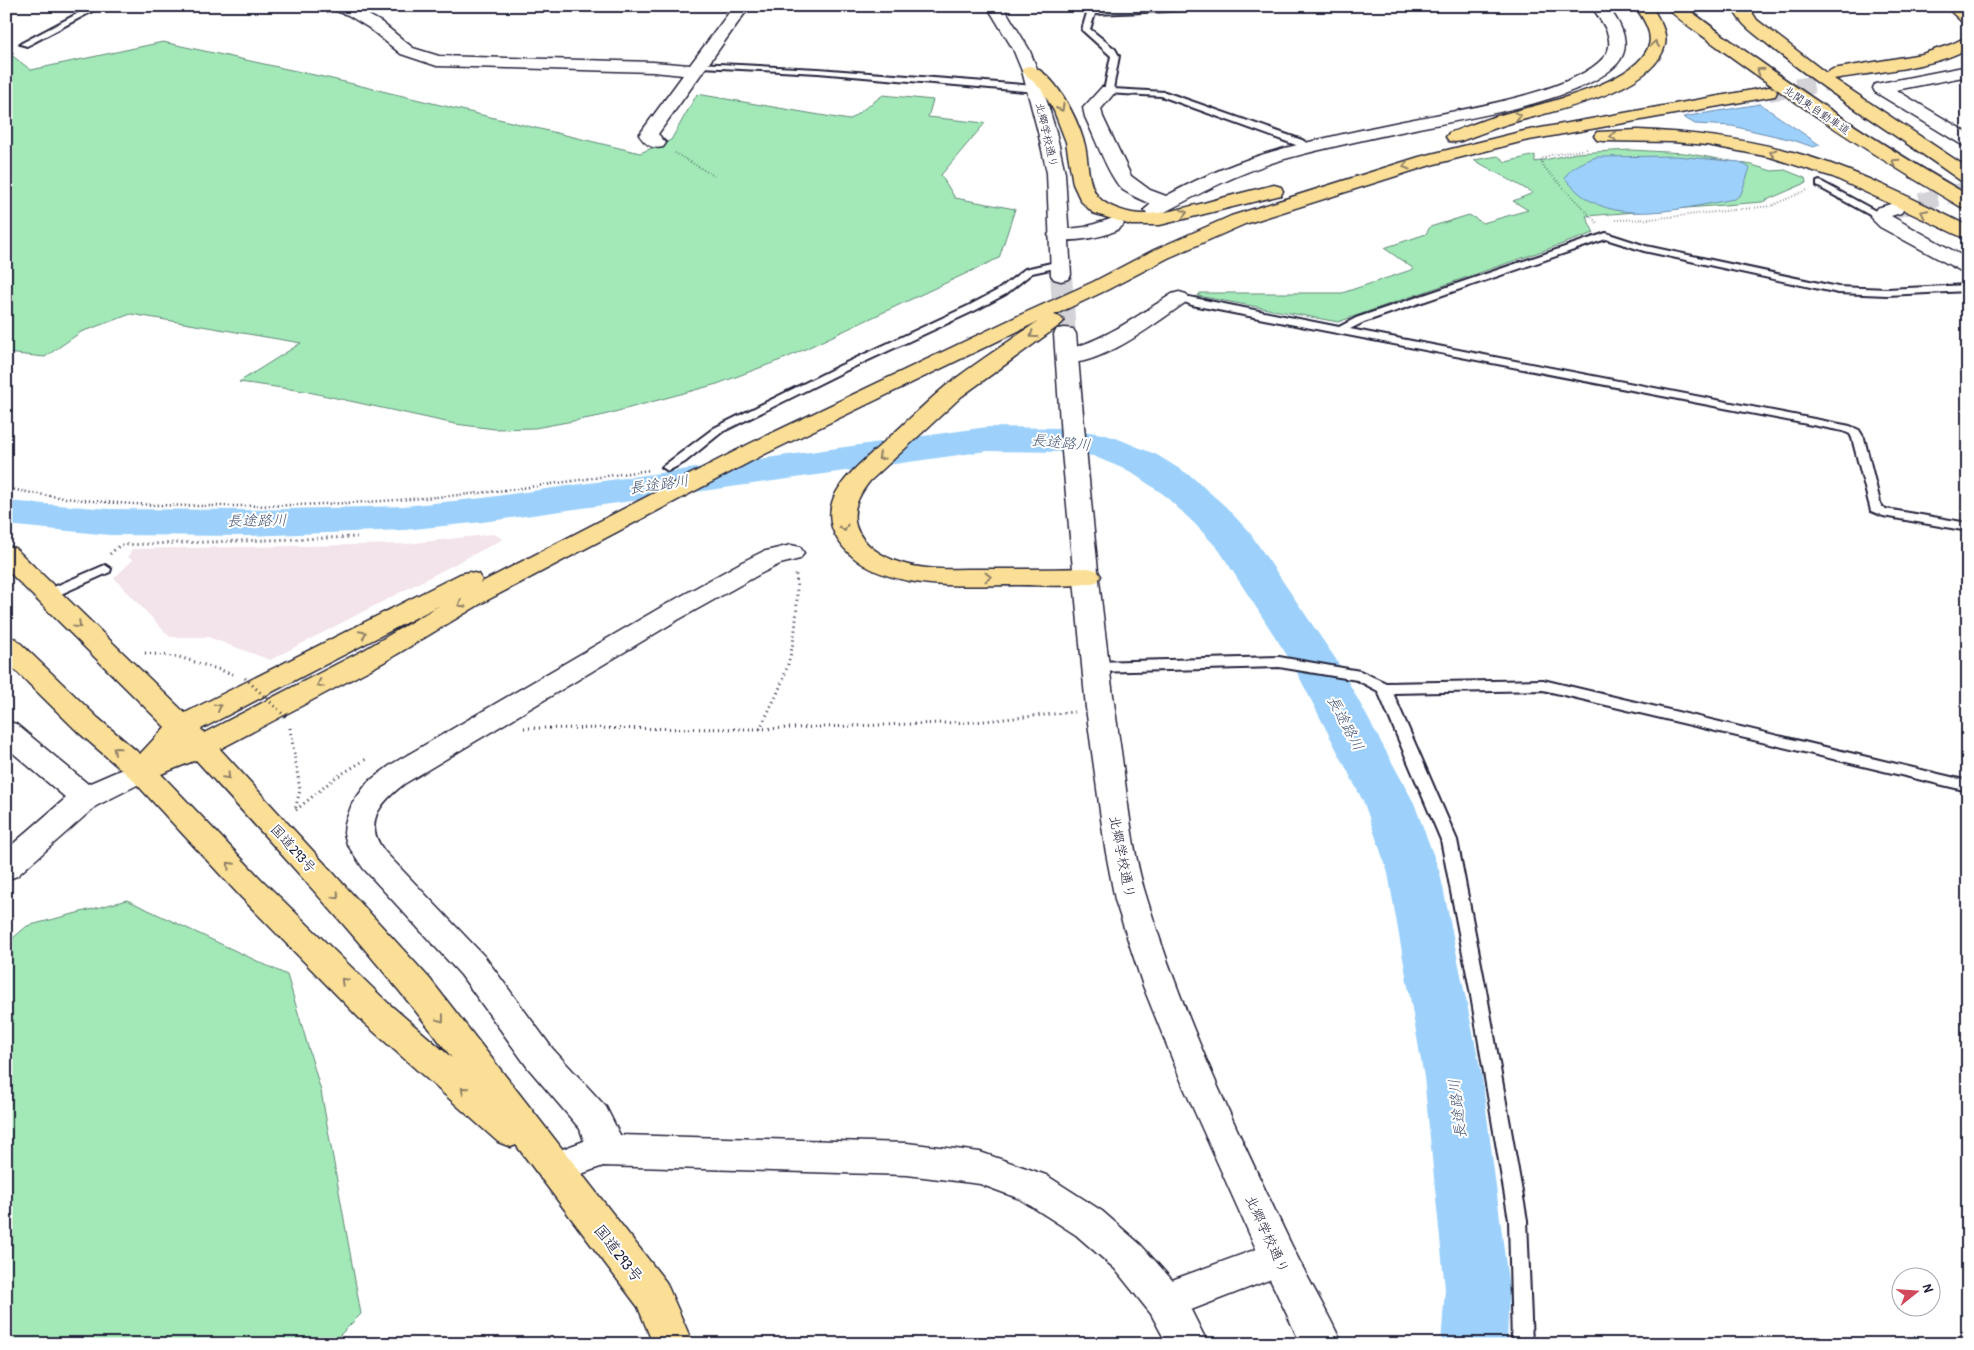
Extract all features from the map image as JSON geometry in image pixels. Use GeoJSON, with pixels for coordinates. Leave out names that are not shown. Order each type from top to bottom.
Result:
{"type":"FeatureCollection","features":[{"type":"Feature","properties":{"kind":"highway"},"geometry":{"type":"LineString","coordinates":[[748,447],[1100,286],[1161,254],[1238,220],[1375,176],[1454,145],[1496,122],[1594,94],[1632,75],[1652,57],[1656,46],[1654,27],[1642,6]]}},
{"type":"Feature","properties":{"kind":"highway","name":"北関東自動車道"},"geometry":{"type":"LineString","coordinates":[[1674,6],[1736,54],[1817,110],[1901,166],[1968,203]]}},
{"type":"Feature","properties":{"kind":"highway","name":"北関東自動車道"},"geometry":{"type":"LineString","coordinates":[[1702,6],[1755,46],[1857,116],[1968,183]]}},
{"type":"Feature","properties":{"kind":"highway"},"geometry":{"type":"LineString","coordinates":[[1740,6],[1749,20],[1785,51],[1848,97],[1968,177]]}},
{"type":"Feature","properties":{"kind":"highway"},"geometry":{"type":"LineString","coordinates":[[1953,6],[1968,19]]}},
{"type":"Feature","properties":{"kind":"highway"},"geometry":{"type":"LineString","coordinates":[[1968,41],[1963,46],[1940,54],[1838,77],[1942,62],[1968,53]]}},
{"type":"Feature","properties":{"kind":"highway"},"geometry":{"type":"LineString","coordinates":[[1030,71],[1047,86],[1063,111],[1075,142],[1082,184],[1088,197],[1100,209],[1131,219],[1160,219],[1454,145],[1524,136],[1765,90]]}},
{"type":"Feature","properties":{"kind":"highway"},"geometry":{"type":"LineString","coordinates":[[1454,145],[1598,136],[1659,135],[1719,140],[1752,147],[1822,167],[1871,186],[1968,234]]}},
{"type":"Feature","properties":{"kind":"highway"},"geometry":{"type":"LineString","coordinates":[[141,771],[191,737],[374,656],[616,514],[1190,228],[1273,191]]}},
{"type":"Feature","properties":{"kind":"highway"},"geometry":{"type":"LineString","coordinates":[[1088,576],[953,577],[921,575],[896,570],[880,564],[854,547],[846,536],[842,523],[842,510],[846,497],[869,468],[963,384],[1100,286]]}},
{"type":"Feature","properties":{"kind":"highway","name":"国道293号"},"geometry":{"type":"LineString","coordinates":[[6,554],[191,737],[283,836],[418,988],[652,1295],[673,1344]]}},
{"type":"Feature","properties":{"kind":"highway","name":"国道293号"},"geometry":{"type":"LineString","coordinates":[[6,645],[88,725],[141,771],[251,888],[376,1013],[554,1168]]}},
{"type":"Feature","properties":{"kind":"street"},"geometry":{"type":"LineString","coordinates":[[335,6],[353,12],[375,25],[407,51],[437,61],[698,68]]}},
{"type":"Feature","properties":{"kind":"street"},"geometry":{"type":"LineString","coordinates":[[657,143],[648,135],[742,6]]}},
{"type":"Feature","properties":{"kind":"street","name":"北郷学校通り"},"geometry":{"type":"LineString","coordinates":[[994,6],[1021,48],[1036,89],[1056,173],[1061,269]]}},
{"type":"Feature","properties":{"kind":"street"},"geometry":{"type":"LineString","coordinates":[[1108,91],[1092,108],[1094,117],[1123,178],[1160,207],[1216,177],[1240,167],[1310,147],[1487,110],[1554,90],[1592,75],[1610,61],[1617,47],[1616,30],[1611,20],[1599,6]]}},
{"type":"Feature","properties":{"kind":"street"},"geometry":{"type":"LineString","coordinates":[[1968,71],[1881,88],[1968,142]]}},
{"type":"Feature","properties":{"kind":"street"},"geometry":{"type":"LineString","coordinates":[[1887,213],[1887,223],[1968,267]]}},
{"type":"Feature","properties":{"kind":"street"},"geometry":{"type":"LineString","coordinates":[[1058,235],[1087,232],[1114,224]]}},
{"type":"Feature","properties":{"kind":"street"},"geometry":{"type":"LineString","coordinates":[[1067,357],[1083,354],[1102,347],[1179,298]]}},
{"type":"Feature","properties":{"kind":"street","name":"北郷学校通り"},"geometry":{"type":"LineString","coordinates":[[1065,334],[1074,452],[1088,576],[1095,667],[1120,848],[1131,900],[1144,941],[1184,1048],[1279,1259],[1322,1344]]}},
{"type":"Feature","properties":{"kind":"street"},"geometry":{"type":"LineString","coordinates":[[603,1150],[602,1135],[593,1118],[540,1058],[473,966],[374,860],[363,845],[359,833],[366,804],[386,781],[667,615],[771,558],[791,553]]}},
{"type":"Feature","properties":{"kind":"street"},"geometry":{"type":"LineString","coordinates":[[6,731],[85,798]]}},
{"type":"Feature","properties":{"kind":"street"},"geometry":{"type":"LineString","coordinates":[[6,868],[85,798],[141,771]]}},
{"type":"Feature","properties":{"kind":"street"},"geometry":{"type":"LineString","coordinates":[[554,1168],[603,1150],[907,1159],[980,1168],[1033,1188],[1089,1222],[1128,1257],[1165,1301],[1188,1344]]}},
{"type":"Feature","properties":{"kind":"street"},"geometry":{"type":"LineString","coordinates":[[1165,1301],[1279,1259]]}},
{"type":"Feature","properties":{"kind":"lane"},"geometry":{"type":"LineString","coordinates":[[24,44],[98,6]]}},
{"type":"Feature","properties":{"kind":"lane"},"geometry":{"type":"LineString","coordinates":[[1243,6],[1092,9],[1086,30],[1112,51],[1114,56],[1108,91],[1162,94],[1310,147]]}},
{"type":"Feature","properties":{"kind":"lane"},"geometry":{"type":"LineString","coordinates":[[698,68],[818,71],[1036,89]]}},
{"type":"Feature","properties":{"kind":"lane"},"geometry":{"type":"LineString","coordinates":[[1820,184],[1887,213]]}},
{"type":"Feature","properties":{"kind":"lane"},"geometry":{"type":"LineString","coordinates":[[1341,330],[1360,320],[1606,236],[1644,248],[1838,290],[1896,293],[1968,288]]}},
{"type":"Feature","properties":{"kind":"lane"},"geometry":{"type":"LineString","coordinates":[[668,467],[680,462],[704,439],[718,430],[972,308],[1002,292],[1029,271],[1061,269]]}},
{"type":"Feature","properties":{"kind":"lane"},"geometry":{"type":"LineString","coordinates":[[1179,298],[1846,428],[1855,432],[1858,438],[1875,508],[1883,512],[1968,527]]}},
{"type":"Feature","properties":{"kind":"lane"},"geometry":{"type":"LineString","coordinates":[[47,595],[105,568]]}},
{"type":"Feature","properties":{"kind":"lane"},"geometry":{"type":"LineString","coordinates":[[1095,667],[1279,662],[1345,675],[1360,676],[1384,688],[1543,685],[1968,786]]}},
{"type":"Feature","properties":{"kind":"lane"},"geometry":{"type":"LineString","coordinates":[[1384,688],[1449,840],[1480,999],[1518,1220],[1522,1344]]}},
{"type":"Feature","properties":{"kind":"path"},"geometry":{"type":"LineString","coordinates":[[657,143],[714,176]]}},
{"type":"Feature","properties":{"kind":"path"},"geometry":{"type":"LineString","coordinates":[[1592,148],[1541,159],[1543,166],[1592,218],[1606,236]]}},
{"type":"Feature","properties":{"kind":"path"},"geometry":{"type":"LineString","coordinates":[[1608,220],[1650,219],[1771,206],[1820,184]]}},
{"type":"Feature","properties":{"kind":"path"},"geometry":{"type":"LineString","coordinates":[[1592,218],[1600,218]]}},
{"type":"Feature","properties":{"kind":"path"},"geometry":{"type":"LineString","coordinates":[[6,488],[85,501],[144,505],[245,506],[355,502],[471,494],[668,467]]}},
{"type":"Feature","properties":{"kind":"path"},"geometry":{"type":"LineString","coordinates":[[105,568],[110,552],[120,545],[357,536]]}},
{"type":"Feature","properties":{"kind":"path"},"geometry":{"type":"LineString","coordinates":[[760,729],[784,679],[795,641],[798,598],[796,572],[791,553]]}},
{"type":"Feature","properties":{"kind":"path"},"geometry":{"type":"LineString","coordinates":[[145,652],[161,652],[176,655],[246,678],[288,720],[300,790],[295,810],[335,778],[368,758]]}},
{"type":"Feature","properties":{"kind":"path"},"geometry":{"type":"LineString","coordinates":[[480,726],[496,728],[760,729],[974,722],[1100,708]]}},
{"type":"Feature","properties":{"kind":"shaded area"},"geometry":{"type":"Polygon","coordinates":[[[494,534],[503,539],[270,660],[208,637],[170,637],[114,578],[133,560],[128,557],[132,549],[406,544],[494,534]]]}},
{"type":"Feature","properties":{"kind":"green space"},"geometry":{"type":"Polygon","coordinates":[[[163,42],[328,78],[640,153],[671,140],[697,94],[849,120],[883,95],[933,100],[928,117],[985,123],[941,175],[955,198],[1015,209],[999,258],[786,358],[717,384],[600,416],[535,428],[495,429],[455,424],[304,391],[239,382],[301,343],[131,314],[81,332],[45,357],[6,353],[6,51],[31,70],[163,42]]]}},
{"type":"Feature","properties":{"kind":"green space"},"geometry":{"type":"Polygon","coordinates":[[[1631,150],[1685,153],[1752,165],[1772,171],[1785,170],[1805,178],[1806,183],[1762,202],[1586,216],[1594,233],[1338,322],[1198,296],[1200,293],[1342,293],[1414,269],[1384,248],[1426,234],[1430,227],[1469,215],[1483,223],[1528,210],[1513,201],[1533,193],[1474,160],[1498,156],[1506,162],[1535,155],[1535,162],[1576,153],[1631,150]]]}},
{"type":"Feature","properties":{"kind":"green space"},"geometry":{"type":"Polygon","coordinates":[[[127,900],[287,975],[321,1091],[361,1314],[331,1344],[6,1344],[6,944],[27,926],[127,900]]]}},
{"type":"Feature","properties":{"kind":"water"},"geometry":{"type":"Polygon","coordinates":[[[1760,104],[1820,145],[1813,147],[1793,140],[1732,126],[1695,124],[1683,117],[1760,104]]]}},
{"type":"Feature","properties":{"kind":"water"},"geometry":{"type":"Polygon","coordinates":[[[1676,156],[1740,162],[1750,168],[1741,194],[1735,199],[1681,209],[1642,212],[1624,211],[1607,208],[1587,199],[1565,178],[1570,171],[1583,162],[1597,157],[1676,156]]]}},
{"type":"Feature","properties":{"kind":"waterway","name":"長途路川"},"geometry":{"type":"LineString","coordinates":[[6,513],[110,522],[246,523],[404,518],[483,510],[987,439],[1065,440],[1102,446],[1143,463],[1177,485],[1210,515],[1235,542],[1314,661],[1389,803],[1414,873],[1453,1077],[1477,1289],[1474,1344]]}},
{"type":"Feature","properties":{"kind":"tunnel"},"geometry":{"type":"LineString","coordinates":[[1769,92],[1842,80]]}},
{"type":"Feature","properties":{"kind":"tunnel"},"geometry":{"type":"LineString","coordinates":[[1894,209],[1968,190]]}},
{"type":"Feature","properties":{"kind":"tunnel"},"geometry":{"type":"LineString","coordinates":[[1061,275],[1065,334]]}}]}
